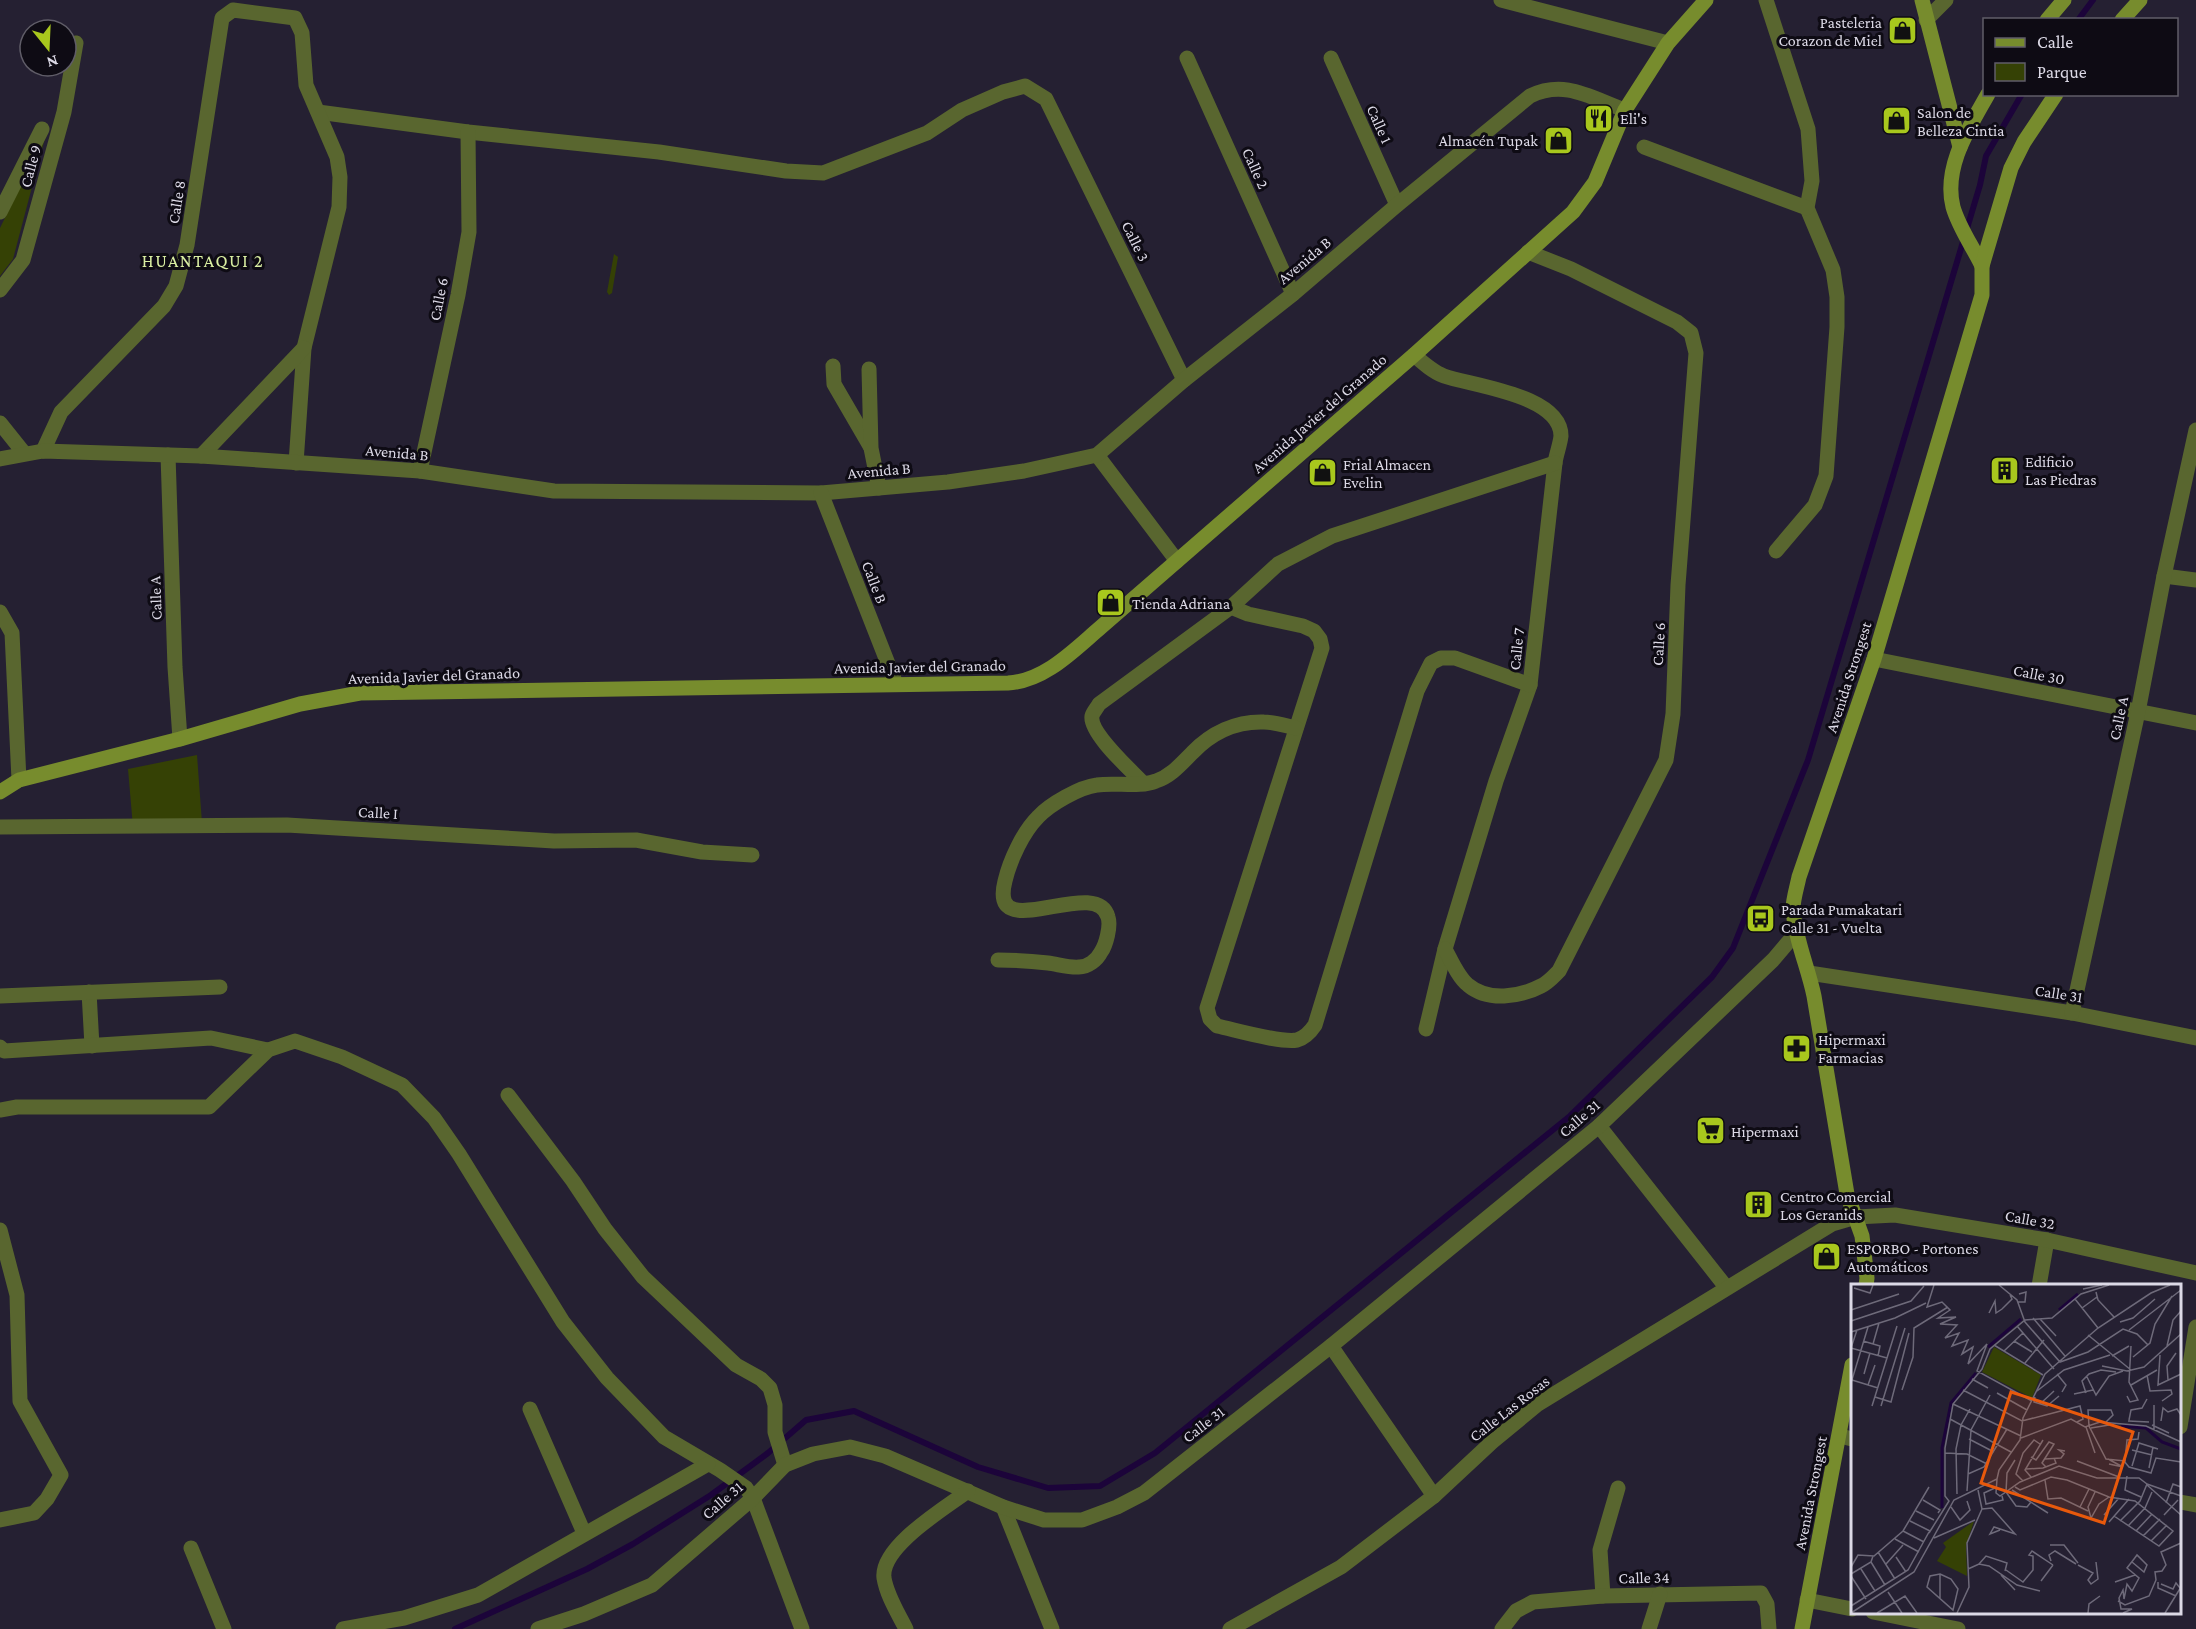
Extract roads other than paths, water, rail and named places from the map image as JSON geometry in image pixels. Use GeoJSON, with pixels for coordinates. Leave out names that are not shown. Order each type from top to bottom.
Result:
{"type":"FeatureCollection","features":[{"type":"Feature","properties":{"kind":"street"},"geometry":{"type":"LineString","coordinates":[[1502,0],[1668,43]]}},
{"type":"Feature","properties":{"kind":"street","name":"Avenida Javier del Granado"},"geometry":{"type":"LineString","coordinates":[[0,792],[19,780],[180,739],[300,704],[360,693],[1022,682],[1063,658],[1177,561],[1414,355],[1573,212],[1595,182],[1625,110],[1668,43],[1706,0]]}},
{"type":"Feature","properties":{"kind":"street"},"geometry":{"type":"LineString","coordinates":[[1766,0],[1808,129],[1812,181],[1807,208],[1833,270],[1837,297],[1837,327],[1826,476],[1815,505],[1776,551]]}},
{"type":"Feature","properties":{"kind":"street"},"geometry":{"type":"LineString","coordinates":[[1922,0],[1960,147]]}},
{"type":"Feature","properties":{"kind":"street"},"geometry":{"type":"LineString","coordinates":[[1926,20],[1946,0]]}},
{"type":"Feature","properties":{"kind":"street"},"geometry":{"type":"LineString","coordinates":[[2049,18],[2064,0]]}},
{"type":"Feature","properties":{"kind":"street"},"geometry":{"type":"LineString","coordinates":[[2124,18],[2140,0]]}},
{"type":"Feature","properties":{"kind":"street","name":"Calle 8"},"geometry":{"type":"LineString","coordinates":[[43,452],[61,412],[157,314],[176,286],[187,245],[222,18],[233,9],[294,18],[302,33],[306,85],[318,112]]}},
{"type":"Feature","properties":{"kind":"street","name":"Calle 2"},"geometry":{"type":"LineString","coordinates":[[1187,57],[1293,294]]}},
{"type":"Feature","properties":{"kind":"street","name":"Calle 1"},"geometry":{"type":"LineString","coordinates":[[1331,58],[1396,205]]}},
{"type":"Feature","properties":{"kind":"street","name":"Calle 9"},"geometry":{"type":"LineString","coordinates":[[0,290],[23,260],[64,112],[70,78]]}},
{"type":"Feature","properties":{"kind":"street","name":"Calle 3"},"geometry":{"type":"LineString","coordinates":[[318,112],[468,132],[659,152],[786,171],[823,173],[927,133],[962,110],[1019,87],[1030,88],[1046,99],[1184,380]]}},
{"type":"Feature","properties":{"kind":"street","name":"Avenida B"},"geometry":{"type":"LineString","coordinates":[[0,459],[24,453],[43,452],[201,456],[420,471],[554,491],[821,493],[948,482],[1024,471],[1097,455],[1184,380],[1293,294],[1518,104],[1542,90],[1563,88],[1625,110]]}},
{"type":"Feature","properties":{"kind":"street"},"geometry":{"type":"LineString","coordinates":[[1982,266],[1953,207],[1950,186],[1953,166],[1960,147],[1987,96]]}},
{"type":"Feature","properties":{"kind":"street","name":"Avenida Strongest"},"geometry":{"type":"LineString","coordinates":[[1866,1284],[1862,1236],[1847,1194],[1809,973],[1796,933],[1793,907],[1799,877],[1874,659],[1982,295],[1982,266],[2011,168],[2024,142],[2055,96]]}},
{"type":"Feature","properties":{"kind":"street"},"geometry":{"type":"LineString","coordinates":[[296,463],[304,348],[339,207],[340,177],[337,157],[318,112]]}},
{"type":"Feature","properties":{"kind":"street"},"geometry":{"type":"LineString","coordinates":[[0,212],[42,129]]}},
{"type":"Feature","properties":{"kind":"street","name":"Calle 6"},"geometry":{"type":"LineString","coordinates":[[420,471],[458,295],[469,232],[468,132]]}},
{"type":"Feature","properties":{"kind":"street"},"geometry":{"type":"LineString","coordinates":[[1644,147],[1807,208]]}},
{"type":"Feature","properties":{"kind":"street","name":"Calle 6"},"geometry":{"type":"LineString","coordinates":[[1445,949],[1468,985],[1485,994],[1509,997],[1542,986],[1559,971],[1666,760],[1673,714],[1678,585],[1696,353],[1691,333],[1677,322],[1571,269],[1528,252]]}},
{"type":"Feature","properties":{"kind":"street"},"geometry":{"type":"LineString","coordinates":[[201,456],[304,348]]}},
{"type":"Feature","properties":{"kind":"street","name":"Calle 7"},"geometry":{"type":"LineString","coordinates":[[1414,355],[1443,375],[1512,394],[1538,404],[1550,413],[1561,435],[1555,463],[1530,685],[1496,781],[1445,949],[1426,1029]]}},
{"type":"Feature","properties":{"kind":"street"},"geometry":{"type":"LineString","coordinates":[[832,366],[834,384],[871,448]]}},
{"type":"Feature","properties":{"kind":"street"},"geometry":{"type":"LineString","coordinates":[[869,369],[871,448],[879,488]]}},
{"type":"Feature","properties":{"kind":"street"},"geometry":{"type":"LineString","coordinates":[[0,423],[24,453]]}},
{"type":"Feature","properties":{"kind":"street","name":"Calle A"},"geometry":{"type":"LineString","coordinates":[[2072,1013],[2138,712],[2164,576],[2196,430]]}},
{"type":"Feature","properties":{"kind":"street","name":"Calle A"},"geometry":{"type":"LineString","coordinates":[[168,455],[175,667],[180,739]]}},
{"type":"Feature","properties":{"kind":"street"},"geometry":{"type":"LineString","coordinates":[[1097,455],[1177,561]]}},
{"type":"Feature","properties":{"kind":"street"},"geometry":{"type":"LineString","coordinates":[[1143,783],[1101,738],[1092,721],[1092,715],[1099,704],[1231,607],[1278,564],[1332,536],[1555,463]]}},
{"type":"Feature","properties":{"kind":"street","name":"Calle B"},"geometry":{"type":"LineString","coordinates":[[821,493],[896,684]]}},
{"type":"Feature","properties":{"kind":"street"},"geometry":{"type":"LineString","coordinates":[[2164,576],[2196,580]]}},
{"type":"Feature","properties":{"kind":"street"},"geometry":{"type":"LineString","coordinates":[[1231,607],[1248,614],[1303,626],[1314,631],[1320,639],[1322,648],[1207,1008],[1210,1019],[1217,1026],[1281,1039],[1298,1040],[1310,1032],[1315,1025],[1417,691],[1431,663],[1441,658],[1455,658],[1530,685]]}},
{"type":"Feature","properties":{"kind":"street"},"geometry":{"type":"LineString","coordinates":[[0,612],[12,633],[19,780]]}},
{"type":"Feature","properties":{"kind":"street","name":"Calle 30"},"geometry":{"type":"LineString","coordinates":[[1874,659],[2196,723]]}},
{"type":"Feature","properties":{"kind":"street"},"geometry":{"type":"LineString","coordinates":[[998,960],[1028,960],[1080,968],[1093,962],[1102,951],[1110,922],[1106,911],[1096,903],[1075,903],[1024,912],[1012,909],[1005,902],[1003,890],[1007,871],[1015,852],[1038,816],[1068,795],[1097,785],[1155,782],[1171,774],[1204,741],[1232,726],[1265,722],[1296,728]]}},
{"type":"Feature","properties":{"kind":"street","name":"Calle I"},"geometry":{"type":"LineString","coordinates":[[0,827],[84,825],[153,828],[288,825],[554,841],[636,840],[702,852],[752,855]]}},
{"type":"Feature","properties":{"kind":"street","name":"Calle 31"},"geometry":{"type":"LineString","coordinates":[[538,1629],[584,1614],[651,1585],[750,1493],[781,1452],[813,1454],[850,1447],[885,1456],[1003,1507],[1044,1520],[1082,1520],[1144,1493],[1331,1346],[1599,1126],[1773,960],[1796,933]]}},
{"type":"Feature","properties":{"kind":"street","name":"Calle 31"},"geometry":{"type":"LineString","coordinates":[[1809,973],[2072,1013],[2196,1038]]}},
{"type":"Feature","properties":{"kind":"street"},"geometry":{"type":"LineString","coordinates":[[0,996],[220,987]]}},
{"type":"Feature","properties":{"kind":"street"},"geometry":{"type":"LineString","coordinates":[[89,992],[92,1046]]}},
{"type":"Feature","properties":{"kind":"street"},"geometry":{"type":"LineString","coordinates":[[0,1047],[4,1051],[211,1038],[268,1050]]}},
{"type":"Feature","properties":{"kind":"street"},"geometry":{"type":"LineString","coordinates":[[0,1110],[17,1107],[209,1107],[268,1050],[295,1041],[342,1058],[402,1085],[434,1118],[459,1154],[563,1322],[606,1378],[664,1437],[714,1467],[750,1493],[802,1629]]}},
{"type":"Feature","properties":{"kind":"street"},"geometry":{"type":"LineString","coordinates":[[508,1095],[643,1277],[736,1365],[761,1379],[770,1388],[775,1405],[775,1424],[781,1452]]}},
{"type":"Feature","properties":{"kind":"street"},"geometry":{"type":"LineString","coordinates":[[1599,1126],[1726,1287]]}},
{"type":"Feature","properties":{"kind":"street","name":"Calle 32"},"geometry":{"type":"LineString","coordinates":[[1856,1217],[1895,1215],[2047,1240],[2196,1273]]}},
{"type":"Feature","properties":{"kind":"street","name":"Calle Las Rosas"},"geometry":{"type":"LineString","coordinates":[[1230,1629],[1341,1567],[1434,1496],[1492,1442],[1538,1404],[1832,1224],[1856,1217]]}},
{"type":"Feature","properties":{"kind":"street"},"geometry":{"type":"LineString","coordinates":[[0,1230],[17,1295],[20,1401],[61,1474],[47,1499],[34,1513],[0,1520]]}},
{"type":"Feature","properties":{"kind":"street"},"geometry":{"type":"LineString","coordinates":[[2039,1284],[2047,1240]]}},
{"type":"Feature","properties":{"kind":"street"},"geometry":{"type":"LineString","coordinates":[[2181,1421],[2196,1327]]}},
{"type":"Feature","properties":{"kind":"street"},"geometry":{"type":"LineString","coordinates":[[1331,1346],[1434,1496]]}},
{"type":"Feature","properties":{"kind":"street","name":"Avenida Strongest"},"geometry":{"type":"LineString","coordinates":[[1802,1629],[1846,1437],[1851,1377]]}},
{"type":"Feature","properties":{"kind":"street"},"geometry":{"type":"LineString","coordinates":[[530,1409],[584,1533]]}},
{"type":"Feature","properties":{"kind":"street"},"geometry":{"type":"LineString","coordinates":[[343,1629],[404,1618],[478,1595],[584,1533],[714,1467]]}},
{"type":"Feature","properties":{"kind":"street"},"geometry":{"type":"LineString","coordinates":[[1603,1596],[1600,1550],[1618,1488]]}},
{"type":"Feature","properties":{"kind":"street"},"geometry":{"type":"LineString","coordinates":[[906,1629],[890,1597],[884,1576],[888,1561],[898,1545],[968,1491]]}},
{"type":"Feature","properties":{"kind":"street"},"geometry":{"type":"LineString","coordinates":[[2181,1502],[2196,1505]]}},
{"type":"Feature","properties":{"kind":"street"},"geometry":{"type":"LineString","coordinates":[[1003,1507],[1052,1629]]}},
{"type":"Feature","properties":{"kind":"street"},"geometry":{"type":"LineString","coordinates":[[191,1548],[224,1629]]}},
{"type":"Feature","properties":{"kind":"street","name":"Calle 34"},"geometry":{"type":"LineString","coordinates":[[1503,1629],[1516,1611],[1533,1602],[1603,1596],[1761,1593],[1767,1604],[1769,1629]]}},
{"type":"Feature","properties":{"kind":"street"},"geometry":{"type":"LineString","coordinates":[[1649,1629],[1660,1594]]}},
{"type":"Feature","properties":{"kind":"street"},"geometry":{"type":"LineString","coordinates":[[1807,1600],[1851,1609]]}},
{"type":"Feature","properties":{"kind":"street"},"geometry":{"type":"LineString","coordinates":[[1883,1614],[1958,1629]]}},
{"type":"Feature","properties":{"kind":"waterway"},"geometry":{"type":"LineString","coordinates":[[2080,18],[2093,0]]}},
{"type":"Feature","properties":{"kind":"waterway"},"geometry":{"type":"LineString","coordinates":[[455,1629],[587,1569],[633,1544],[711,1495],[768,1453],[806,1420],[854,1411],[978,1467],[1048,1488],[1100,1486],[1155,1453],[1570,1116],[1712,977],[1733,948],[1808,760],[1980,185],[1986,156],[2021,96]]}},
{"type":"Feature","properties":{"kind":"place","name":"Pasteleria Corazon de Miel"},"geometry":{"type":"Point","coordinates":[1903,31]}},
{"type":"Feature","properties":{"kind":"place","name":"Eli's"},"geometry":{"type":"Point","coordinates":[1599,118]}},
{"type":"Feature","properties":{"kind":"place","name":"Salon de Belleza Cintia"},"geometry":{"type":"Point","coordinates":[1896,121]}},
{"type":"Feature","properties":{"kind":"place","name":"Almacén Tupak"},"geometry":{"type":"Point","coordinates":[1559,140]}},
{"type":"Feature","properties":{"kind":"place","name":"Edificio Las Piedras"},"geometry":{"type":"Point","coordinates":[2004,470]}},
{"type":"Feature","properties":{"kind":"place","name":"Frial Almacen Evelin"},"geometry":{"type":"Point","coordinates":[1322,473]}},
{"type":"Feature","properties":{"kind":"place","name":"Tienda Adriana"},"geometry":{"type":"Point","coordinates":[1111,603]}},
{"type":"Feature","properties":{"kind":"place","name":"Parada Pumakatari Calle 31 - Vuelta"},"geometry":{"type":"Point","coordinates":[1760,918]}},
{"type":"Feature","properties":{"kind":"place","name":"Hipermaxi Farmacias"},"geometry":{"type":"Point","coordinates":[1797,1048]}},
{"type":"Feature","properties":{"kind":"place","name":"Hipermaxi"},"geometry":{"type":"Point","coordinates":[1710,1131]}},
{"type":"Feature","properties":{"kind":"place","name":"Centro Comercial Los Geranids"},"geometry":{"type":"Point","coordinates":[1759,1205]}},
{"type":"Feature","properties":{"kind":"place","name":"ESPORBO - Portones Automáticos"},"geometry":{"type":"Point","coordinates":[1826,1257]}},
{"type":"Feature","properties":{"kind":"district","name":"HUANTAQUI 2"},"geometry":{"type":"Point","coordinates":[203,261]}}]}
